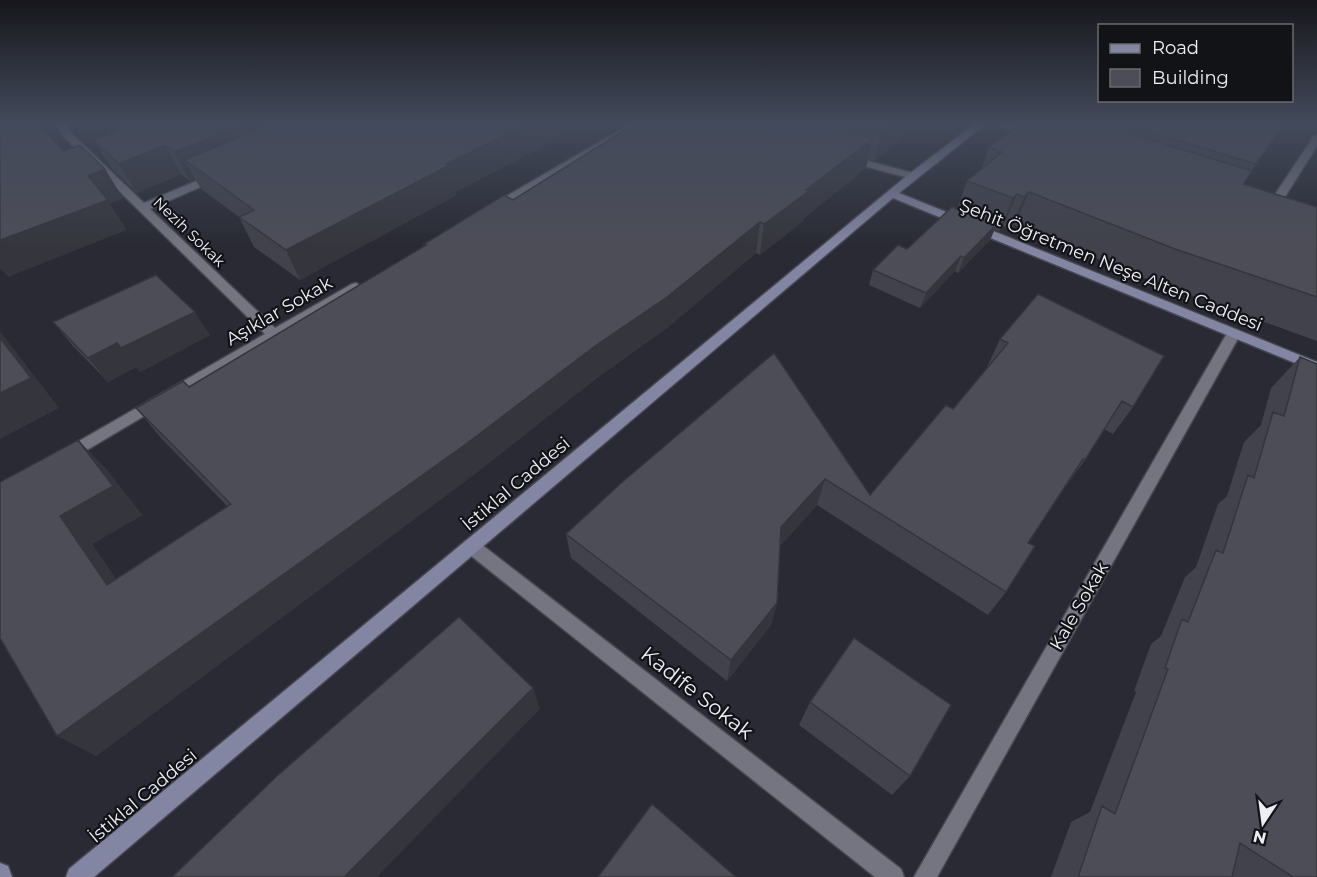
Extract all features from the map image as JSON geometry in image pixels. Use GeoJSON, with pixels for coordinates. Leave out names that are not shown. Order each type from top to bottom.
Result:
{"type":"FeatureCollection","features":[{"type":"Feature","properties":{"kind":"street","name":"Nezih Sokak"},"geometry":{"type":"LineString","coordinates":[[97,164],[274,335]]}},
{"type":"Feature","properties":{"kind":"street"},"geometry":{"type":"LineString","coordinates":[[487,211],[568,164]]}},
{"type":"Feature","properties":{"kind":"street"},"geometry":{"type":"LineString","coordinates":[[867,164],[913,176]]}},
{"type":"Feature","properties":{"kind":"street","name":"İstiklal Caddesi"},"geometry":{"type":"LineString","coordinates":[[77,877],[929,164]]}},
{"type":"Feature","properties":{"kind":"street"},"geometry":{"type":"LineString","coordinates":[[1259,207],[1275,212],[1302,164]]}},
{"type":"Feature","properties":{"kind":"street"},"geometry":{"type":"LineString","coordinates":[[142,208],[230,171]]}},
{"type":"Feature","properties":{"kind":"street","name":"Şehit Öğretmen Neşe Alten Caddesi"},"geometry":{"type":"LineString","coordinates":[[892,194],[1233,335],[1317,367]]}},
{"type":"Feature","properties":{"kind":"street","name":"Aşıklar Sokak"},"geometry":{"type":"LineString","coordinates":[[51,464],[365,282]]}},
{"type":"Feature","properties":{"kind":"street","name":"Kale Sokak"},"geometry":{"type":"LineString","coordinates":[[925,877],[1233,335]]}},
{"type":"Feature","properties":{"kind":"street","name":"Kadife Sokak"},"geometry":{"type":"LineString","coordinates":[[471,546],[893,877]]}},
{"type":"Feature","properties":{"kind":"building"},"geometry":{"type":"Polygon","coordinates":[[[0,164],[100,164],[105,169],[88,176],[108,200],[0,240],[0,164]]]}},
{"type":"Feature","properties":{"kind":"building"},"geometry":{"type":"Polygon","coordinates":[[[190,164],[449,165],[286,250],[239,217],[254,210],[190,164]]]}},
{"type":"Feature","properties":{"kind":"building"},"geometry":{"type":"Polygon","coordinates":[[[571,164],[840,164],[806,190],[809,191],[764,224],[760,222],[667,297],[595,346],[466,444],[57,736],[0,638],[0,482],[78,440],[113,486],[60,516],[107,585],[231,504],[136,408],[183,381],[189,387],[426,245],[424,244],[504,195],[513,200],[571,164]]]}},
{"type":"Feature","properties":{"kind":"building"},"geometry":{"type":"Polygon","coordinates":[[[988,164],[1229,164],[1252,171],[1243,184],[1317,207],[1317,297],[1175,249],[1029,192],[1024,197],[1017,194],[1013,198],[967,181],[988,164]]]}},
{"type":"Feature","properties":{"kind":"building"},"geometry":{"type":"Polygon","coordinates":[[[952,207],[996,225],[964,258],[961,256],[926,293],[873,270],[898,245],[907,249],[952,207]]]}},
{"type":"Feature","properties":{"kind":"building"},"geometry":{"type":"Polygon","coordinates":[[[156,275],[195,312],[121,348],[117,343],[88,358],[53,322],[156,275]]]}},
{"type":"Feature","properties":{"kind":"building"},"geometry":{"type":"Polygon","coordinates":[[[1038,294],[1164,356],[1133,407],[1122,401],[1085,460],[1083,459],[1028,543],[1035,546],[1006,592],[825,479],[781,527],[777,603],[731,660],[566,534],[620,484],[774,353],[870,495],[946,405],[953,409],[1008,343],[1000,339],[1038,294]]]}},
{"type":"Feature","properties":{"kind":"building"},"geometry":{"type":"Polygon","coordinates":[[[0,338],[31,378],[0,393],[0,338]]]}},
{"type":"Feature","properties":{"kind":"building"},"geometry":{"type":"Polygon","coordinates":[[[1300,357],[1317,364],[1317,877],[1293,877],[1240,843],[1232,877],[1078,877],[1102,806],[1115,814],[1168,669],[1165,668],[1182,619],[1188,622],[1216,550],[1223,553],[1248,475],[1254,478],[1273,412],[1284,416],[1300,357]]]}},
{"type":"Feature","properties":{"kind":"building"},"geometry":{"type":"Polygon","coordinates":[[[459,617],[533,688],[344,877],[172,877],[277,776],[459,617]]]}},
{"type":"Feature","properties":{"kind":"building"},"geometry":{"type":"Polygon","coordinates":[[[854,638],[951,705],[910,776],[810,702],[854,638]]]}},
{"type":"Feature","properties":{"kind":"building"},"geometry":{"type":"Polygon","coordinates":[[[652,804],[736,877],[598,877],[652,804]]]}}]}
